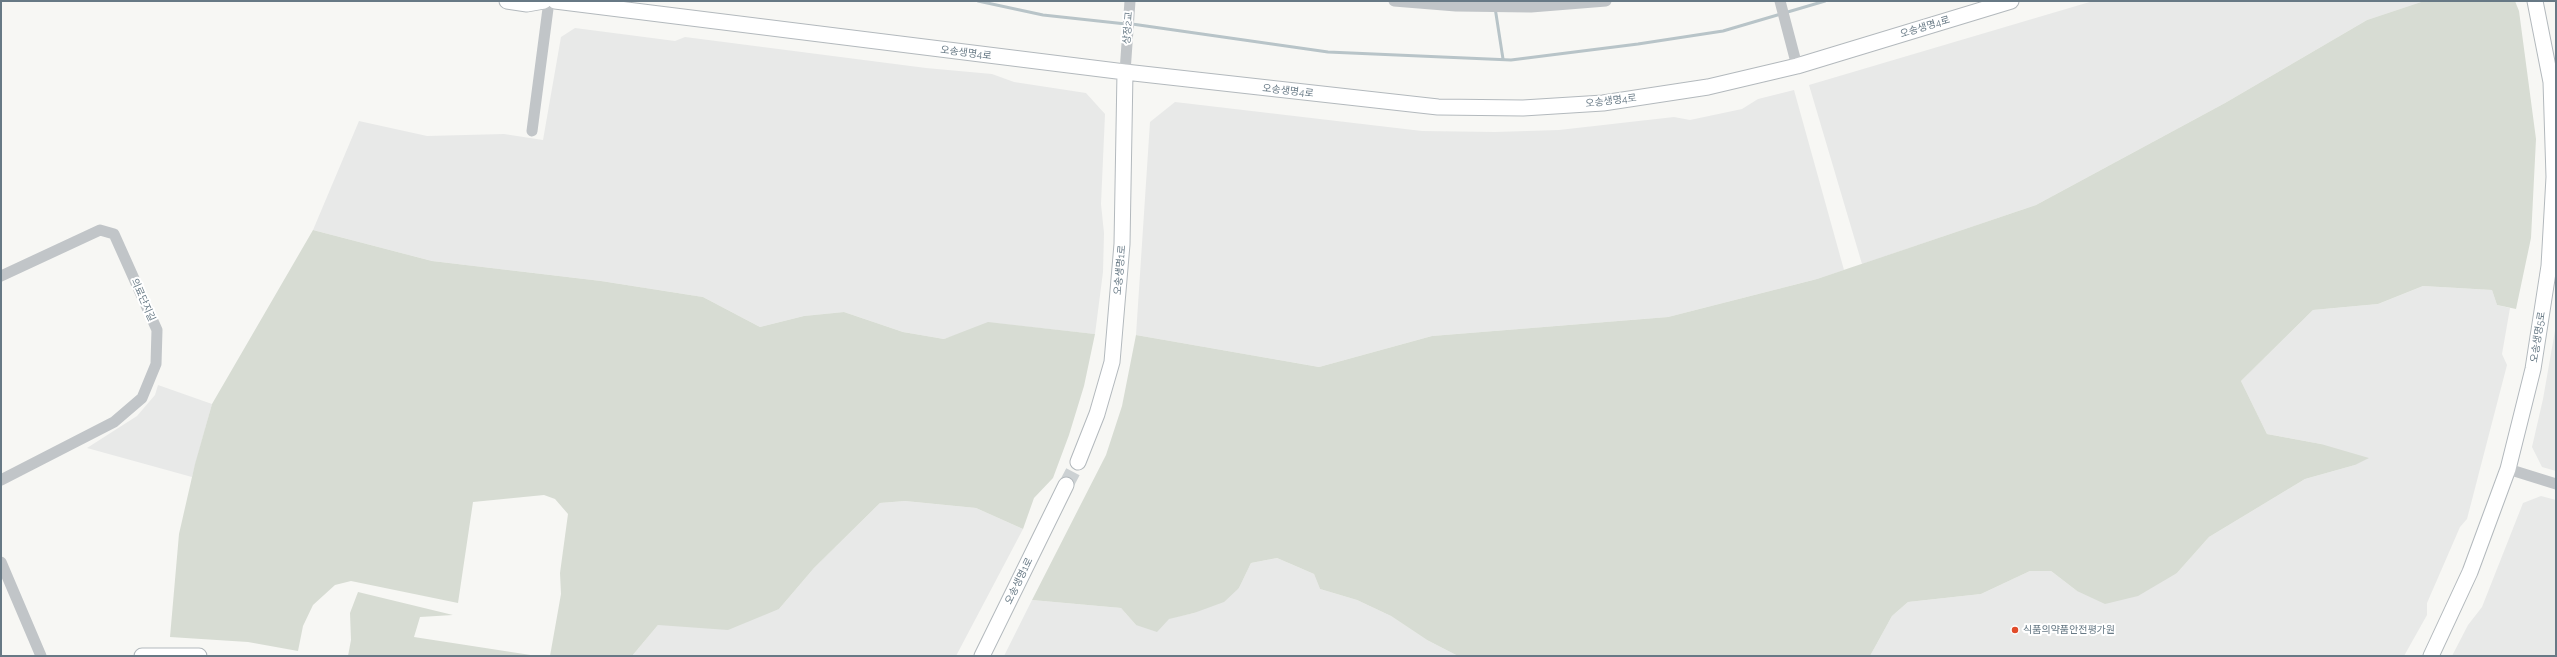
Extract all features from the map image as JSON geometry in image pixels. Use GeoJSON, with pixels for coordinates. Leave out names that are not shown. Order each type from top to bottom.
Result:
{"type":"FeatureCollection","features":[{"type":"Feature","properties":{"kind":"street"},"geometry":{"type":"LineString","coordinates":[[507,1],[527,4],[544,1]]}},
{"type":"Feature","properties":{"kind":"street"},"geometry":{"type":"LineString","coordinates":[[532,131],[549,1]]}},
{"type":"Feature","properties":{"kind":"street","name":"오송생명4로"},"geometry":{"type":"LineString","coordinates":[[555,1],[1125,72],[1438,108],[1523,108],[1603,103],[1701,88],[1796,60],[2011,1]]}},
{"type":"Feature","properties":{"kind":"street","name":"상정2교"},"geometry":{"type":"LineString","coordinates":[[1125,72],[1130,1]]}},
{"type":"Feature","properties":{"kind":"street"},"geometry":{"type":"LineString","coordinates":[[1394,1],[1484,7],[1511,7],[1606,1]]}},
{"type":"Feature","properties":{"kind":"street"},"geometry":{"type":"LineString","coordinates":[[1780,1],[1796,60]]}},
{"type":"Feature","properties":{"kind":"street","name":"오송생명5로"},"geometry":{"type":"LineString","coordinates":[[2431,656],[2470,572],[2508,469],[2533,369],[2549,266],[2554,177],[2551,82],[2535,1]]}},
{"type":"Feature","properties":{"kind":"street","name":"오송생명1로"},"geometry":{"type":"LineString","coordinates":[[1078,462],[1097,414],[1112,362],[1122,244],[1125,72]]}},
{"type":"Feature","properties":{"kind":"street","name":"의료단지길"},"geometry":{"type":"LineString","coordinates":[[1,276],[100,230],[114,234],[157,330],[156,364],[142,398],[114,422],[1,480]]}},
{"type":"Feature","properties":{"kind":"street"},"geometry":{"type":"LineString","coordinates":[[2508,469],[2556,484]]}},
{"type":"Feature","properties":{"kind":"street","name":"오송생명1로"},"geometry":{"type":"LineString","coordinates":[[982,656],[1066,485]]}},
{"type":"Feature","properties":{"kind":"street"},"geometry":{"type":"LineString","coordinates":[[1,562],[41,656]]}},
{"type":"Feature","properties":{"kind":"street"},"geometry":{"type":"LineString","coordinates":[[142,656],[199,656]]}},
{"type":"Feature","properties":{"kind":"shaded area"},"geometry":{"type":"Polygon","coordinates":[[[2093,1],[2424,1],[2367,20],[2225,103],[2036,205],[1862,264],[1809,85],[2093,1]]]}},
{"type":"Feature","properties":{"kind":"shaded area"},"geometry":{"type":"Polygon","coordinates":[[[2424,1],[2515,1],[2519,11],[2536,139],[2531,238],[2516,309],[2497,305],[2492,290],[2423,286],[2378,304],[2313,310],[2241,381],[2267,434],[2321,444],[2369,458],[2355,465],[2305,479],[2209,537],[2177,573],[2138,596],[2105,604],[2077,591],[2051,571],[2030,571],[1981,594],[1908,602],[1892,616],[1870,656],[1458,656],[1427,640],[1391,616],[1357,600],[1320,589],[1314,574],[1277,558],[1251,563],[1239,588],[1224,602],[1194,613],[1169,619],[1157,632],[1136,625],[1121,608],[1032,600],[1106,455],[1122,406],[1136,335],[1319,367],[1432,336],[1668,317],[1817,279],[2036,205],[2225,103],[2367,20],[2424,1]]]}},
{"type":"Feature","properties":{"kind":"shaded area"},"geometry":{"type":"Polygon","coordinates":[[[575,28],[675,41],[685,37],[926,68],[992,74],[1014,82],[1086,93],[1105,114],[1101,204],[1104,233],[1103,272],[1095,334],[993,323],[944,339],[903,332],[844,312],[804,316],[760,327],[703,297],[601,281],[432,261],[313,230],[359,121],[427,136],[504,134],[543,140],[561,37],[575,28]]]}},
{"type":"Feature","properties":{"kind":"shaded area"},"geometry":{"type":"Polygon","coordinates":[[[1794,90],[1844,270],[1817,279],[1668,317],[1432,336],[1319,367],[1136,335],[1150,122],[1175,102],[1422,131],[1495,132],[1559,130],[1674,117],[1690,120],[1742,109],[1758,99],[1794,90]]]}},
{"type":"Feature","properties":{"kind":"shaded area"},"geometry":{"type":"Polygon","coordinates":[[[313,230],[432,261],[601,281],[703,297],[760,327],[804,316],[844,312],[903,332],[944,339],[988,322],[1095,334],[1084,386],[1069,435],[1053,478],[1034,498],[1023,529],[976,508],[905,501],[880,503],[814,568],[779,609],[728,630],[658,625],[632,656],[550,656],[561,594],[560,573],[568,514],[555,499],[544,495],[473,502],[458,603],[351,581],[335,585],[313,605],[303,626],[298,651],[248,642],[170,637],[179,534],[195,464],[212,404],[313,230]]]}},
{"type":"Feature","properties":{"kind":"shaded area"},"geometry":{"type":"Polygon","coordinates":[[[2423,286],[2492,290],[2497,305],[2510,308],[2502,354],[2507,365],[2467,519],[2460,527],[2427,603],[2427,615],[2404,656],[1870,656],[1892,616],[1908,602],[1981,594],[2030,571],[2051,571],[2077,591],[2177,573],[2209,537],[2305,479],[2355,465],[2321,444],[2267,434],[2241,381],[2313,310],[2378,304],[2423,286]]]}},
{"type":"Feature","properties":{"kind":"shaded area"},"geometry":{"type":"Polygon","coordinates":[[[2556,325],[2556,471],[2542,467],[2532,447],[2543,399],[2556,325]]]}},
{"type":"Feature","properties":{"kind":"shaded area"},"geometry":{"type":"Polygon","coordinates":[[[158,385],[212,404],[192,477],[87,448],[137,416],[155,395],[158,385]]]}},
{"type":"Feature","properties":{"kind":"shaded area"},"geometry":{"type":"Polygon","coordinates":[[[2541,496],[2556,500],[2556,656],[2452,656],[2468,625],[2482,607],[2523,503],[2541,496]]]}},
{"type":"Feature","properties":{"kind":"shaded area"},"geometry":{"type":"Polygon","coordinates":[[[905,501],[976,508],[1023,529],[956,656],[632,656],[658,625],[676,625],[779,609],[814,568],[880,503],[905,501]]]}},
{"type":"Feature","properties":{"kind":"shaded area"},"geometry":{"type":"Polygon","coordinates":[[[1277,558],[1314,574],[1320,589],[1357,600],[1391,616],[1427,640],[1458,656],[1004,656],[1032,600],[1121,608],[1136,625],[1194,613],[1239,588],[1251,563],[1277,558]]]}},
{"type":"Feature","properties":{"kind":"shaded area"},"geometry":{"type":"Polygon","coordinates":[[[358,592],[453,615],[420,617],[414,637],[537,656],[348,656],[351,640],[350,613],[358,592]]]}},
{"type":"Feature","properties":{"kind":"waterway"},"geometry":{"type":"LineString","coordinates":[[978,1],[1043,15],[1126,24]]}},
{"type":"Feature","properties":{"kind":"waterway"},"geometry":{"type":"LineString","coordinates":[[1494,1],[1503,59]]}},
{"type":"Feature","properties":{"kind":"waterway"},"geometry":{"type":"LineString","coordinates":[[1132,24],[1328,52],[1511,60],[1638,44],[1723,31],[1825,1]]}},
{"type":"Feature","properties":{"kind":"tunnel"},"geometry":{"type":"LineString","coordinates":[[1066,485],[1078,462]]}},
{"type":"Feature","properties":{"kind":"place","name":"식품의약품안전평가원"},"geometry":{"type":"Point","coordinates":[2015,630]}}]}
